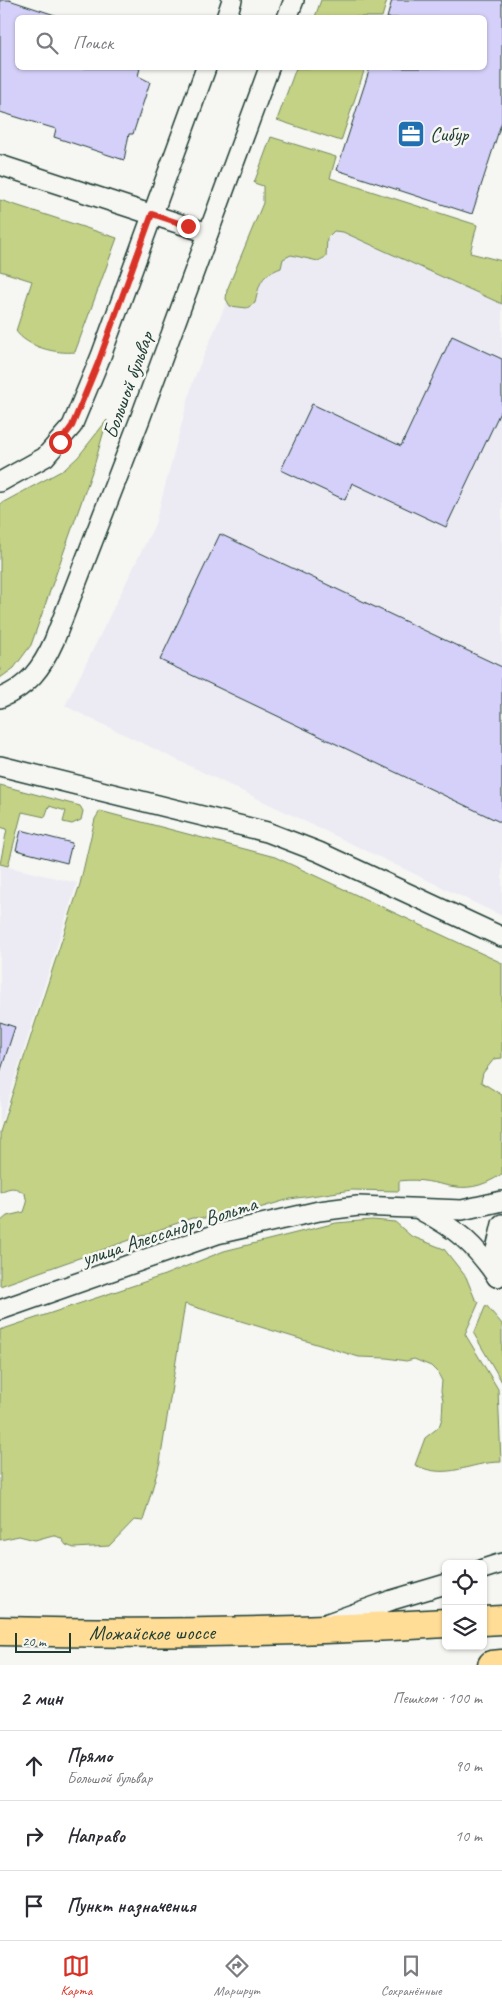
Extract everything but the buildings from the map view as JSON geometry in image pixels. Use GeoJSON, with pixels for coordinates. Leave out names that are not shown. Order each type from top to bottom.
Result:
{"type":"FeatureCollection","features":[{"type":"Feature","properties":{"kind":"highway"},"geometry":{"type":"LineString","coordinates":[[487,1621],[502,1620]]}},
{"type":"Feature","properties":{"kind":"highway","name":"Можайское шоссе"},"geometry":{"type":"LineString","coordinates":[[0,1631],[76,1633],[306,1631],[442,1623]]}},
{"type":"Feature","properties":{"kind":"highway"},"geometry":{"type":"LineString","coordinates":[[492,1665],[502,1664]]}},
{"type":"Feature","properties":{"kind":"street"},"geometry":{"type":"LineString","coordinates":[[227,15],[232,0]]}},
{"type":"Feature","properties":{"kind":"street"},"geometry":{"type":"LineString","coordinates":[[288,15],[294,0]]}},
{"type":"Feature","properties":{"kind":"street","name":"Большой бульвар"},"geometry":{"type":"LineString","coordinates":[[0,482],[46,457],[72,426],[98,363],[205,70]]}},
{"type":"Feature","properties":{"kind":"street","name":"Большой бульвар"},"geometry":{"type":"LineString","coordinates":[[0,698],[24,685],[45,661],[54,641],[140,419],[268,70]]}},
{"type":"Feature","properties":{"kind":"street"},"geometry":{"type":"LineString","coordinates":[[0,165],[208,232]]}},
{"type":"Feature","properties":{"kind":"street"},"geometry":{"type":"LineString","coordinates":[[0,766],[267,832],[319,852],[502,937]]}},
{"type":"Feature","properties":{"kind":"street","name":"улица Алессандро Вольта"},"geometry":{"type":"LineString","coordinates":[[0,1310],[217,1234],[319,1211],[358,1206],[462,1210],[502,1201]]}},
{"type":"Feature","properties":{"kind":"street"},"geometry":{"type":"LineString","coordinates":[[414,1208],[456,1230],[483,1256],[500,1283]]}},
{"type":"Feature","properties":{"kind":"street"},"geometry":{"type":"LineString","coordinates":[[500,1283],[495,1254],[502,1224]]}},
{"type":"Feature","properties":{"kind":"street"},"geometry":{"type":"LineString","coordinates":[[487,1568],[502,1563]]}},
{"type":"Feature","properties":{"kind":"street"},"geometry":{"type":"LineString","coordinates":[[306,1631],[392,1600],[442,1585]]}},
{"type":"Feature","properties":{"kind":"shaded area"},"geometry":{"type":"Polygon","coordinates":[[[273,193],[502,297],[502,916],[65,706],[155,524],[193,381],[273,193]]]}},
{"type":"Feature","properties":{"kind":"shaded area"},"geometry":{"type":"Polygon","coordinates":[[[0,865],[77,883],[0,1125],[0,865]]]}},
{"type":"Feature","properties":{"kind":"green space"},"geometry":{"type":"Polygon","coordinates":[[[321,0],[387,0],[383,15],[316,15],[321,0]]]}},
{"type":"Feature","properties":{"kind":"green space"},"geometry":{"type":"Polygon","coordinates":[[[295,70],[364,70],[341,141],[277,120],[295,70]]]}},
{"type":"Feature","properties":{"kind":"green space"},"geometry":{"type":"Polygon","coordinates":[[[271,137],[336,157],[330,178],[477,225],[470,253],[502,261],[502,304],[343,232],[334,231],[327,238],[326,257],[318,261],[291,255],[283,259],[281,268],[269,274],[262,281],[255,303],[247,308],[230,306],[226,299],[227,290],[263,203],[263,186],[254,183],[271,137]]]}},
{"type":"Feature","properties":{"kind":"green space"},"geometry":{"type":"Polygon","coordinates":[[[0,200],[117,238],[75,352],[59,352],[42,348],[27,341],[16,331],[32,281],[0,271],[0,200]]]}},
{"type":"Feature","properties":{"kind":"green space"},"geometry":{"type":"Polygon","coordinates":[[[107,420],[94,466],[31,645],[14,668],[0,678],[0,504],[65,469],[78,457],[107,420]]]}},
{"type":"Feature","properties":{"kind":"green space"},"geometry":{"type":"Polygon","coordinates":[[[0,785],[80,806],[83,811],[81,820],[72,824],[63,822],[66,811],[49,806],[45,817],[22,812],[8,866],[0,864],[7,829],[0,827],[0,785]]]}},
{"type":"Feature","properties":{"kind":"green space"},"geometry":{"type":"Polygon","coordinates":[[[100,811],[275,857],[502,963],[502,1058],[494,1059],[483,1073],[481,1082],[502,1095],[502,1174],[474,1186],[450,1186],[414,1180],[399,1181],[399,1191],[352,1190],[290,1199],[225,1218],[192,1218],[0,1286],[0,1222],[7,1216],[24,1212],[27,1203],[25,1194],[16,1189],[10,1188],[0,1192],[0,1132],[80,884],[95,819],[100,811]]]}},
{"type":"Feature","properties":{"kind":"green space"},"geometry":{"type":"Polygon","coordinates":[[[372,1220],[395,1222],[411,1236],[444,1249],[466,1277],[475,1299],[479,1302],[465,1334],[498,1389],[501,1462],[448,1471],[427,1469],[415,1465],[425,1438],[439,1427],[442,1418],[442,1381],[438,1373],[431,1366],[414,1359],[406,1361],[359,1357],[185,1304],[160,1462],[143,1521],[134,1520],[109,1546],[74,1548],[66,1545],[61,1538],[53,1535],[35,1540],[19,1536],[0,1540],[0,1330],[162,1276],[224,1251],[336,1223],[372,1220]]]}},
{"type":"Feature","properties":{"kind":"green space"},"geometry":{"type":"Polygon","coordinates":[[[486,1305],[502,1324],[502,1382],[474,1334],[486,1305]]]}},
{"type":"Feature","properties":{"kind":"place","name":"Сибур"},"geometry":{"type":"Point","coordinates":[411,134]}},
{"type":"Feature","properties":{"kind":"route"},"geometry":{"type":"LineString","coordinates":[[60,442],[72,426],[98,363],[152,214],[188,226]]}}]}
